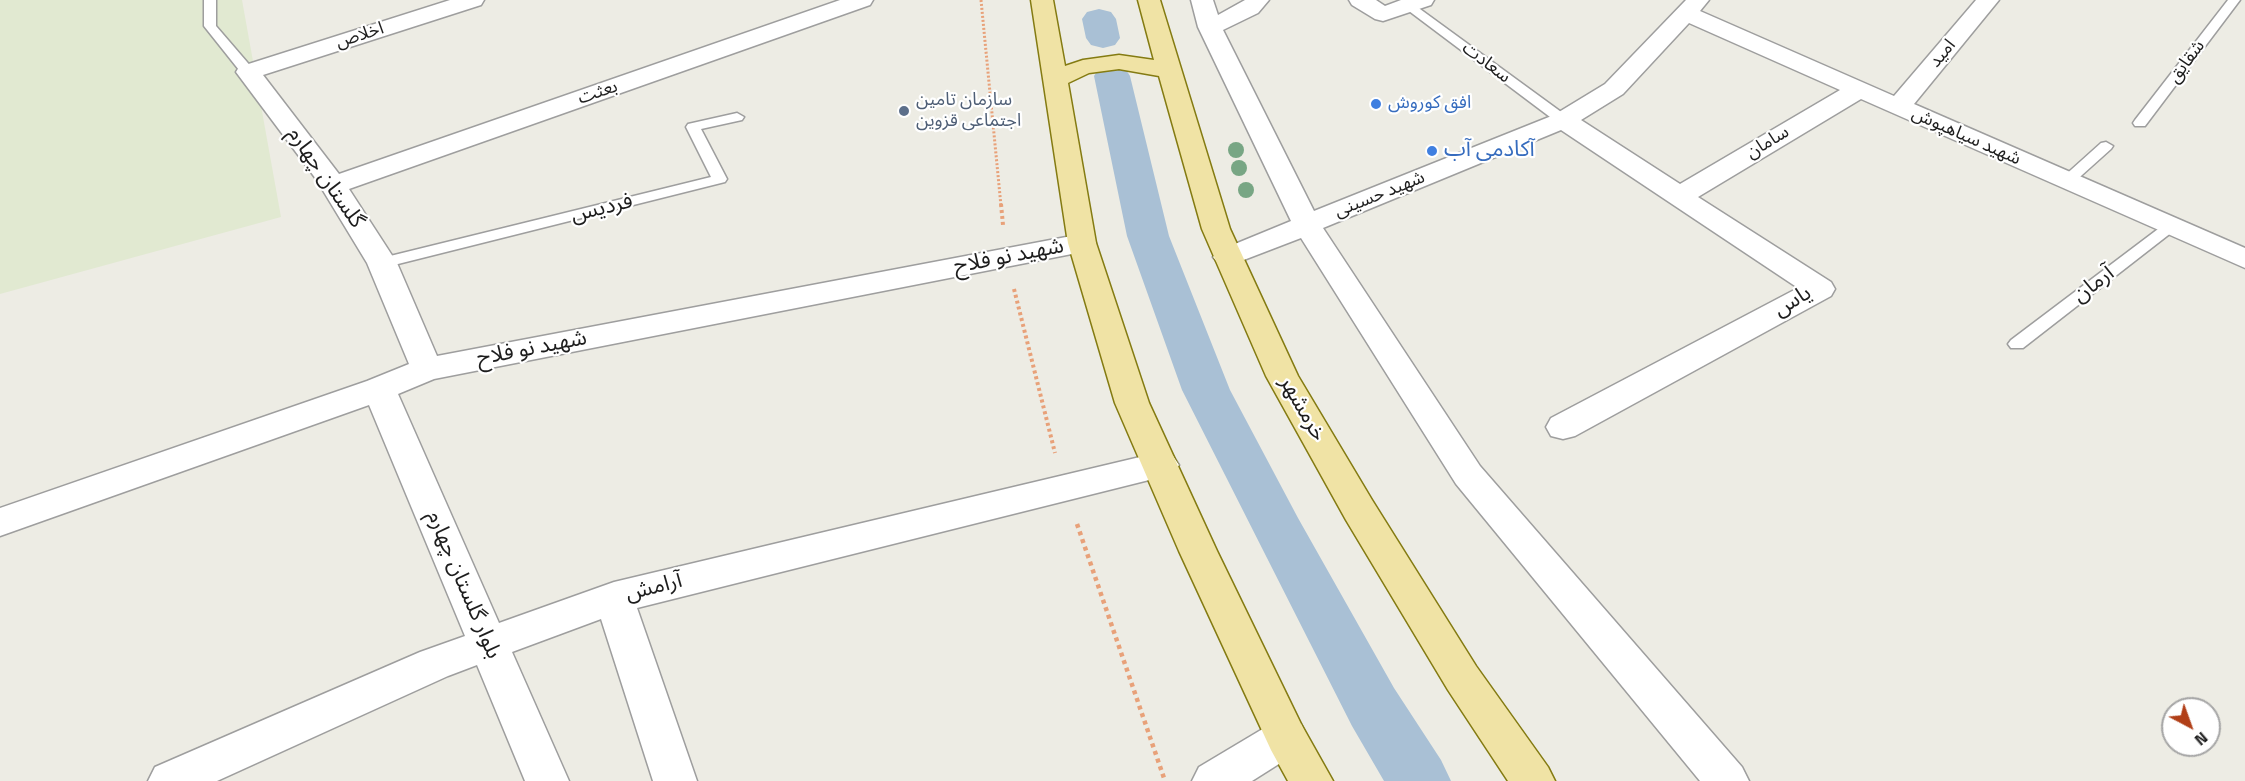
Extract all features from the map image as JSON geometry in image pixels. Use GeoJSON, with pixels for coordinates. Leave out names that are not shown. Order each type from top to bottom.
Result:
{"type":"FeatureCollection","features":[{"type":"Feature","properties":{"kind":"main road"},"geometry":{"type":"LineString","coordinates":[[1042,0],[1082,243],[1132,404],[1198,551],[1287,737],[1311,781]]}},
{"type":"Feature","properties":{"kind":"main road","name":"خرمشهر"},"geometry":{"type":"LineString","coordinates":[[1149,0],[1216,229],[1282,376],[1347,489],[1462,678],[1533,781]]}},
{"type":"Feature","properties":{"kind":"main road"},"geometry":{"type":"LineString","coordinates":[[1055,80],[1083,67],[1110,63],[1138,63],[1170,72]]}},
{"type":"Feature","properties":{"kind":"street","name":"اخلاص"},"geometry":{"type":"LineString","coordinates":[[248,72],[473,0]]}},
{"type":"Feature","properties":{"kind":"street","name":"بعثت"},"geometry":{"type":"LineString","coordinates":[[333,185],[862,0]]}},
{"type":"Feature","properties":{"kind":"street"},"geometry":{"type":"LineString","coordinates":[[1258,0],[1250,8],[1206,14],[1307,225],[1468,475],[1727,781]]}},
{"type":"Feature","properties":{"kind":"street"},"geometry":{"type":"LineString","coordinates":[[1360,0],[1383,14],[1416,3]]}},
{"type":"Feature","properties":{"kind":"street","name":"امید"},"geometry":{"type":"LineString","coordinates":[[1898,107],[1988,0]]}},
{"type":"Feature","properties":{"kind":"street","name":"شهید سیاهپوش"},"geometry":{"type":"LineString","coordinates":[[1692,7],[1859,90],[2245,259]]}},
{"type":"Feature","properties":{"kind":"street","name":"شهید حسینی"},"geometry":{"type":"LineString","coordinates":[[1228,257],[1563,120],[1614,89],[1692,7]]}},
{"type":"Feature","properties":{"kind":"street","name":"گلستان چهارم"},"geometry":{"type":"LineString","coordinates":[[248,72],[333,185],[382,263],[427,369]]}},
{"type":"Feature","properties":{"kind":"street","name":"سامان"},"geometry":{"type":"LineString","coordinates":[[1678,197],[1859,90]]}},
{"type":"Feature","properties":{"kind":"street","name":"یاس"},"geometry":{"type":"LineString","coordinates":[[1563,120],[1820,289],[1563,427]]}},
{"type":"Feature","properties":{"kind":"street","name":"شهید نو فلاح"},"geometry":{"type":"LineString","coordinates":[[0,522],[380,389],[427,369],[1082,243]]}},
{"type":"Feature","properties":{"kind":"street","name":"بلوار گلستان چهارم"},"geometry":{"type":"LineString","coordinates":[[380,389],[547,781]]}},
{"type":"Feature","properties":{"kind":"street","name":"آرامش"},"geometry":{"type":"LineString","coordinates":[[170,781],[434,664],[614,598],[1161,465]]}},
{"type":"Feature","properties":{"kind":"street"},"geometry":{"type":"LineString","coordinates":[[614,598],[675,781]]}},
{"type":"Feature","properties":{"kind":"street"},"geometry":{"type":"LineString","coordinates":[[1214,781],[1287,737]]}},
{"type":"Feature","properties":{"kind":"lane","name":"گلستان چهارم"},"geometry":{"type":"LineString","coordinates":[[210,0],[210,26],[248,72]]}},
{"type":"Feature","properties":{"kind":"lane","name":"شقایق"},"geometry":{"type":"LineString","coordinates":[[2140,123],[2234,0]]}},
{"type":"Feature","properties":{"kind":"lane","name":"سعادت"},"geometry":{"type":"LineString","coordinates":[[1416,3],[1563,120]]}},
{"type":"Feature","properties":{"kind":"lane","name":"فردیس"},"geometry":{"type":"LineString","coordinates":[[382,263],[720,179],[693,126],[737,117]]}},
{"type":"Feature","properties":{"kind":"lane"},"geometry":{"type":"LineString","coordinates":[[2067,181],[2106,146]]}},
{"type":"Feature","properties":{"kind":"lane","name":"آرمان"},"geometry":{"type":"LineString","coordinates":[[2017,344],[2171,226]]}},
{"type":"Feature","properties":{"kind":"path"},"geometry":{"type":"LineString","coordinates":[[981,0],[1006,258],[1064,487],[1165,781]]}},
{"type":"Feature","properties":{"kind":"green space"},"geometry":{"type":"Polygon","coordinates":[[[0,0],[242,0],[281,217],[0,294],[0,0]]]}},
{"type":"Feature","properties":{"kind":"waterway"},"geometry":{"type":"LineString","coordinates":[[1099,19],[1103,38]]}},
{"type":"Feature","properties":{"kind":"waterway"},"geometry":{"type":"LineString","coordinates":[[1112,76],[1148,236],[1206,390],[1278,531],[1373,707],[1419,781]]}},
{"type":"Feature","properties":{"kind":"place","name":"افق کوروش"},"geometry":{"type":"Point","coordinates":[1376,104]}},
{"type":"Feature","properties":{"kind":"place","name":"سازمان تامین اجتماعی قزوین"},"geometry":{"type":"Point","coordinates":[904,111]}},
{"type":"Feature","properties":{"kind":"place","name":"آکادمی آب"},"geometry":{"type":"Point","coordinates":[1432,151]}}]}
